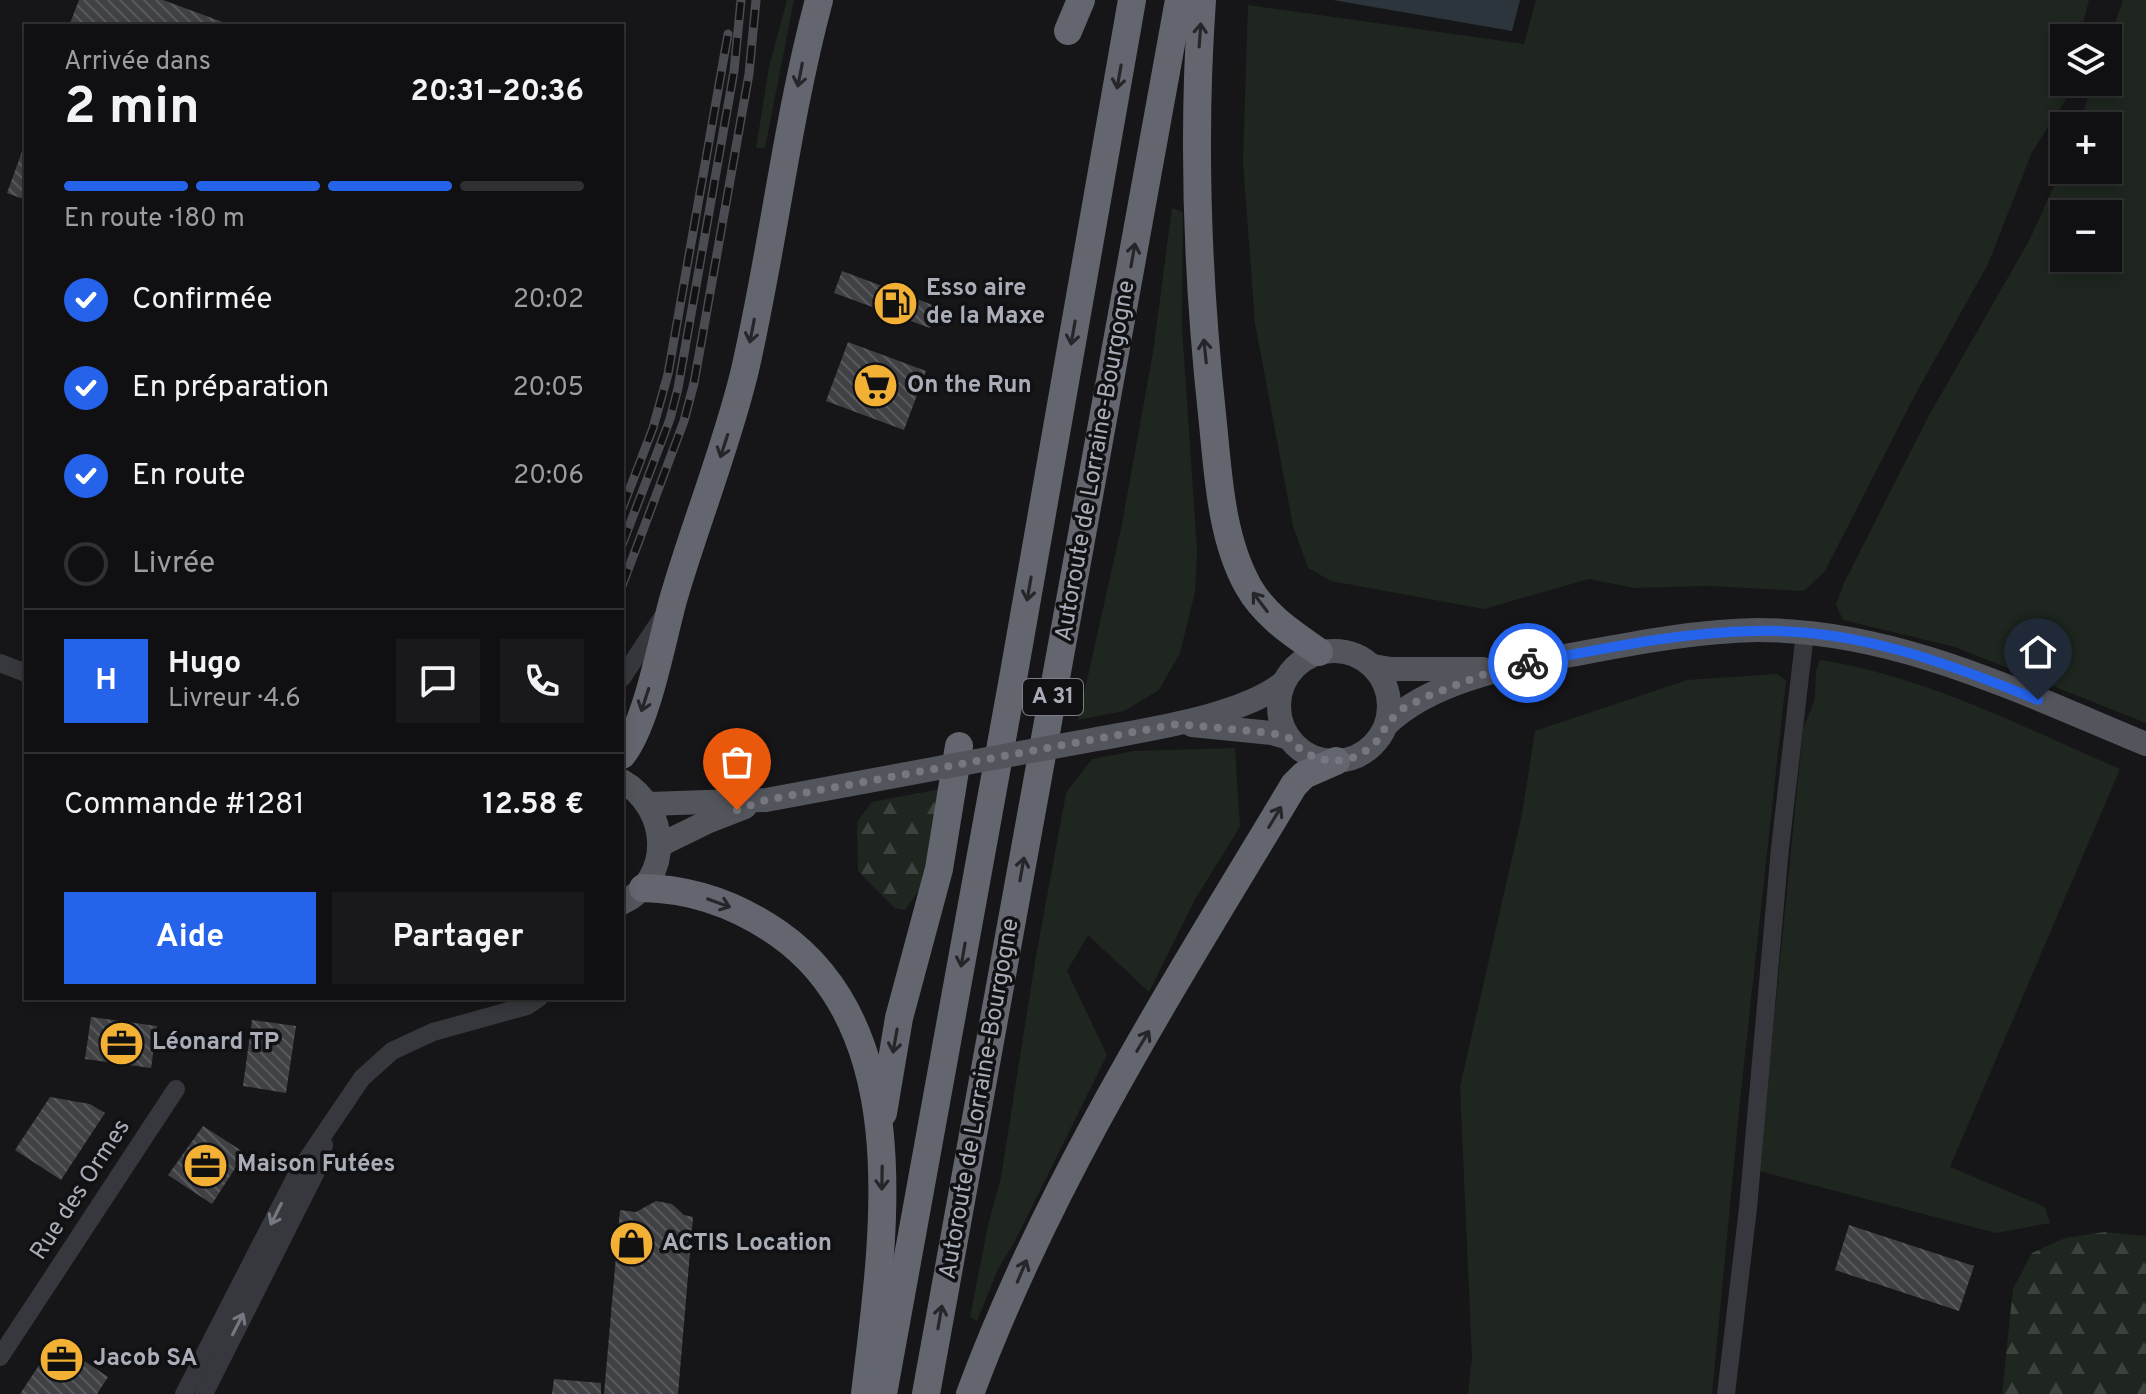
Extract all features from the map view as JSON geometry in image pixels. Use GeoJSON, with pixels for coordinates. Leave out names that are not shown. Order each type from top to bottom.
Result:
{"type":"FeatureCollection","features":[{"type":"Feature","properties":{"kind":"highway"},"geometry":{"type":"LineString","coordinates":[[624,751],[639,720],[674,598],[739,396],[802,64],[819,0]]}},
{"type":"Feature","properties":{"kind":"highway"},"geometry":{"type":"LineString","coordinates":[[1068,31],[1081,0]]}},
{"type":"Feature","properties":{"kind":"highway","name":"Autoroute de Lorraine-Bourgogne"},"geometry":{"type":"LineString","coordinates":[[883,1394],[1132,0]]}},
{"type":"Feature","properties":{"kind":"highway","name":"Autoroute de Lorraine-Bourgogne"},"geometry":{"type":"LineString","coordinates":[[926,1394],[1179,0]]}},
{"type":"Feature","properties":{"kind":"highway"},"geometry":{"type":"LineString","coordinates":[[1202,0],[1195,109],[1196,210],[1201,314],[1226,523],[1247,585],[1258,601],[1273,619],[1319,652]]}},
{"type":"Feature","properties":{"kind":"highway"},"geometry":{"type":"LineString","coordinates":[[880,1130],[899,1018],[939,869],[952,756]]}},
{"type":"Feature","properties":{"kind":"highway"},"geometry":{"type":"LineString","coordinates":[[970,1394],[1036,1237],[1107,1103],[1294,785],[1304,775],[1336,761]]}},
{"type":"Feature","properties":{"kind":"highway"},"geometry":{"type":"LineString","coordinates":[[632,896],[662,889],[703,897],[740,910],[797,947],[822,973],[850,1022],[862,1050],[880,1130],[883,1162],[881,1255],[865,1394]]}},
{"type":"Feature","properties":{"kind":"main road"},"geometry":{"type":"LineString","coordinates":[[1373,666],[1391,669],[1501,668],[1710,633],[1758,630],[1805,633],[1872,643],[1933,660],[2146,744]]}},
{"type":"Feature","properties":{"kind":"main road"},"geometry":{"type":"LineString","coordinates":[[1338,650],[1357,655],[1373,666],[1388,693],[1390,709],[1379,739],[1352,758],[1336,761],[1318,759],[1302,751],[1289,738],[1280,721],[1278,702],[1291,669],[1304,658],[1319,652],[1338,650]]}},
{"type":"Feature","properties":{"kind":"main road"},"geometry":{"type":"LineString","coordinates":[[1387,724],[1402,709],[1430,695],[1501,668]]}},
{"type":"Feature","properties":{"kind":"main road"},"geometry":{"type":"LineString","coordinates":[[660,845],[709,821],[766,800],[952,756],[1097,739],[1177,724],[1265,697],[1283,683]]}},
{"type":"Feature","properties":{"kind":"main road"},"geometry":{"type":"LineString","coordinates":[[1177,724],[1236,728],[1289,738]]}},
{"type":"Feature","properties":{"kind":"main road"},"geometry":{"type":"LineString","coordinates":[[624,782],[649,804],[658,824],[660,845],[652,875],[632,896]]}},
{"type":"Feature","properties":{"kind":"main road"},"geometry":{"type":"LineString","coordinates":[[649,804],[766,800]]}},
{"type":"Feature","properties":{"kind":"street"},"geometry":{"type":"LineString","coordinates":[[624,675],[674,598]]}},
{"type":"Feature","properties":{"kind":"street"},"geometry":{"type":"LineString","coordinates":[[1726,1394],[1748,1208],[1780,848],[1805,633]]}},
{"type":"Feature","properties":{"kind":"street"},"geometry":{"type":"LineString","coordinates":[[0,663],[24,672]]}},
{"type":"Feature","properties":{"kind":"street"},"geometry":{"type":"LineString","coordinates":[[184,1394],[297,1174],[362,1078],[392,1051],[433,1032],[527,1006],[536,1000]]}},
{"type":"Feature","properties":{"kind":"street","name":"Rue des Ormes"},"geometry":{"type":"LineString","coordinates":[[0,1357],[176,1089]]}},
{"type":"Feature","properties":{"kind":"street"},"geometry":{"type":"LineString","coordinates":[[204,1394],[315,1174],[331,1123]]}},
{"type":"Feature","properties":{"kind":"green space"},"geometry":{"type":"Polygon","coordinates":[[[787,0],[794,0],[765,148],[756,148],[769,67],[787,0]]]}},
{"type":"Feature","properties":{"kind":"green space"},"geometry":{"type":"Polygon","coordinates":[[[1536,0],[2089,0],[2083,24],[2050,24],[2050,96],[2067,96],[2066,99],[2058,112],[2050,112],[2050,124],[2032,152],[1988,264],[1914,397],[1825,571],[1804,591],[1709,586],[1634,588],[1589,579],[1484,609],[1331,581],[1308,568],[1293,526],[1255,323],[1243,162],[1248,5],[1524,44],[1536,0]]]}},
{"type":"Feature","properties":{"kind":"green space"},"geometry":{"type":"Polygon","coordinates":[[[2123,0],[2146,0],[2146,723],[1955,647],[1843,620],[1836,605],[1844,583],[1927,419],[2030,239],[2055,184],[2122,184],[2122,112],[2083,112],[2089,96],[2122,96],[2122,24],[2115,24],[2123,0]]]}},
{"type":"Feature","properties":{"kind":"green space"},"geometry":{"type":"Polygon","coordinates":[[[1172,208],[1183,212],[1182,327],[1197,550],[1195,592],[1180,653],[1159,690],[1124,711],[1078,720],[1122,524],[1153,352],[1172,208]]]}},
{"type":"Feature","properties":{"kind":"green space"},"geometry":{"type":"Polygon","coordinates":[[[1820,660],[1935,690],[2120,769],[1950,1167],[2045,1207],[2050,1223],[1996,1233],[1759,1171],[1803,729],[1815,699],[1816,671],[1820,660]]]}},
{"type":"Feature","properties":{"kind":"green space"},"geometry":{"type":"Polygon","coordinates":[[[1777,674],[1786,680],[1712,1394],[1468,1394],[1472,1358],[1460,1087],[1522,814],[1535,731],[1687,680],[1777,674]]]}},
{"type":"Feature","properties":{"kind":"green space"},"geometry":{"type":"Polygon","coordinates":[[[1235,748],[1240,827],[1194,901],[1149,992],[1088,935],[1067,971],[1107,1055],[1016,1239],[998,1269],[977,1321],[970,1317],[1001,1177],[1066,793],[1092,759],[1134,751],[1235,748]]]}},
{"type":"Feature","properties":{"kind":"green space"},"geometry":{"type":"Polygon","coordinates":[[[941,789],[924,883],[905,910],[895,908],[858,871],[857,822],[872,802],[941,789]]]}},
{"type":"Feature","properties":{"kind":"green space"},"geometry":{"type":"Polygon","coordinates":[[[2105,1232],[2146,1236],[2146,1394],[2002,1394],[2013,1289],[2032,1253],[2065,1238],[2105,1232]]]}},
{"type":"Feature","properties":{"kind":"shaded area"},"geometry":{"type":"Polygon","coordinates":[[[1333,0],[1520,0],[1512,31],[1333,0]]]}},
{"type":"Feature","properties":{"kind":"building"},"geometry":{"type":"Polygon","coordinates":[[[79,0],[163,0],[228,24],[70,24],[79,0]]]}},
{"type":"Feature","properties":{"kind":"building"},"geometry":{"type":"Polygon","coordinates":[[[24,146],[24,199],[7,193],[24,146]]]}},
{"type":"Feature","properties":{"kind":"building","name":"Esso aire de la Maxe"},"geometry":{"type":"Polygon","coordinates":[[[842,271],[938,307],[930,328],[834,293],[842,271]]]}},
{"type":"Feature","properties":{"kind":"building","name":"On the Run"},"geometry":{"type":"Polygon","coordinates":[[[848,342],[926,371],[904,430],[826,401],[848,342]]]}},
{"type":"Feature","properties":{"kind":"building","name":"Léonard TP"},"geometry":{"type":"Polygon","coordinates":[[[91,1017],[157,1026],[151,1068],[85,1059],[91,1017]]]}},
{"type":"Feature","properties":{"kind":"building"},"geometry":{"type":"Polygon","coordinates":[[[252,1020],[296,1026],[286,1093],[243,1086],[252,1020]]]}},
{"type":"Feature","properties":{"kind":"building"},"geometry":{"type":"Polygon","coordinates":[[[50,1097],[90,1104],[105,1113],[61,1180],[15,1150],[50,1097]]]}},
{"type":"Feature","properties":{"kind":"building","name":"Maison Futées"},"geometry":{"type":"Polygon","coordinates":[[[203,1126],[245,1153],[212,1204],[168,1175],[203,1126]]]}},
{"type":"Feature","properties":{"kind":"building"},"geometry":{"type":"Polygon","coordinates":[[[656,1201],[672,1204],[684,1215],[693,1217],[678,1394],[604,1394],[620,1210],[636,1212],[656,1201]]]}},
{"type":"Feature","properties":{"kind":"building"},"geometry":{"type":"Polygon","coordinates":[[[1849,1225],[1974,1266],[1959,1311],[1835,1270],[1849,1225]]]}},
{"type":"Feature","properties":{"kind":"building","name":"Jacob SA"},"geometry":{"type":"Polygon","coordinates":[[[55,1341],[108,1377],[97,1394],[20,1394],[55,1341]]]}},
{"type":"Feature","properties":{"kind":"building"},"geometry":{"type":"Polygon","coordinates":[[[554,1379],[601,1383],[601,1394],[552,1394],[554,1379]]]}},
{"type":"Feature","properties":{"kind":"railway"},"geometry":{"type":"LineString","coordinates":[[624,540],[670,419],[678,388],[734,71],[741,0]]}},
{"type":"Feature","properties":{"kind":"railway"},"geometry":{"type":"LineString","coordinates":[[624,581],[684,421],[694,383],[749,74],[756,0]]}},
{"type":"Feature","properties":{"kind":"railway"},"geometry":{"type":"LineString","coordinates":[[624,504],[653,428],[668,374],[728,34]]}},
{"type":"Feature","properties":{"kind":"way so far"},"geometry":{"type":"LineString","coordinates":[[737,810],[766,800],[1177,724],[1272,733],[1289,738],[1302,751],[1318,759],[1336,761],[1352,758],[1367,750],[1402,709],[1501,668],[1528,663]]}},
{"type":"Feature","properties":{"kind":"place","name":"Esso aire de la Maxe"},"geometry":{"type":"Point","coordinates":[895,303]}},
{"type":"Feature","properties":{"kind":"place","name":"On the Run"},"geometry":{"type":"Point","coordinates":[876,386]}},
{"type":"Feature","properties":{"kind":"place","name":"Léonard TP"},"geometry":{"type":"Point","coordinates":[121,1043]}},
{"type":"Feature","properties":{"kind":"place","name":"Maison Futées"},"geometry":{"type":"Point","coordinates":[206,1165]}},
{"type":"Feature","properties":{"kind":"place","name":"ACTIS Location"},"geometry":{"type":"Point","coordinates":[631,1244]}},
{"type":"Feature","properties":{"kind":"place","name":"Jacob SA"},"geometry":{"type":"Point","coordinates":[62,1359]}},
{"type":"Feature","properties":{"kind":"route"},"geometry":{"type":"LineString","coordinates":[[1528,663],[1710,633],[1758,630],[1805,633],[1872,643],[1918,655],[2038,700]]}}]}
